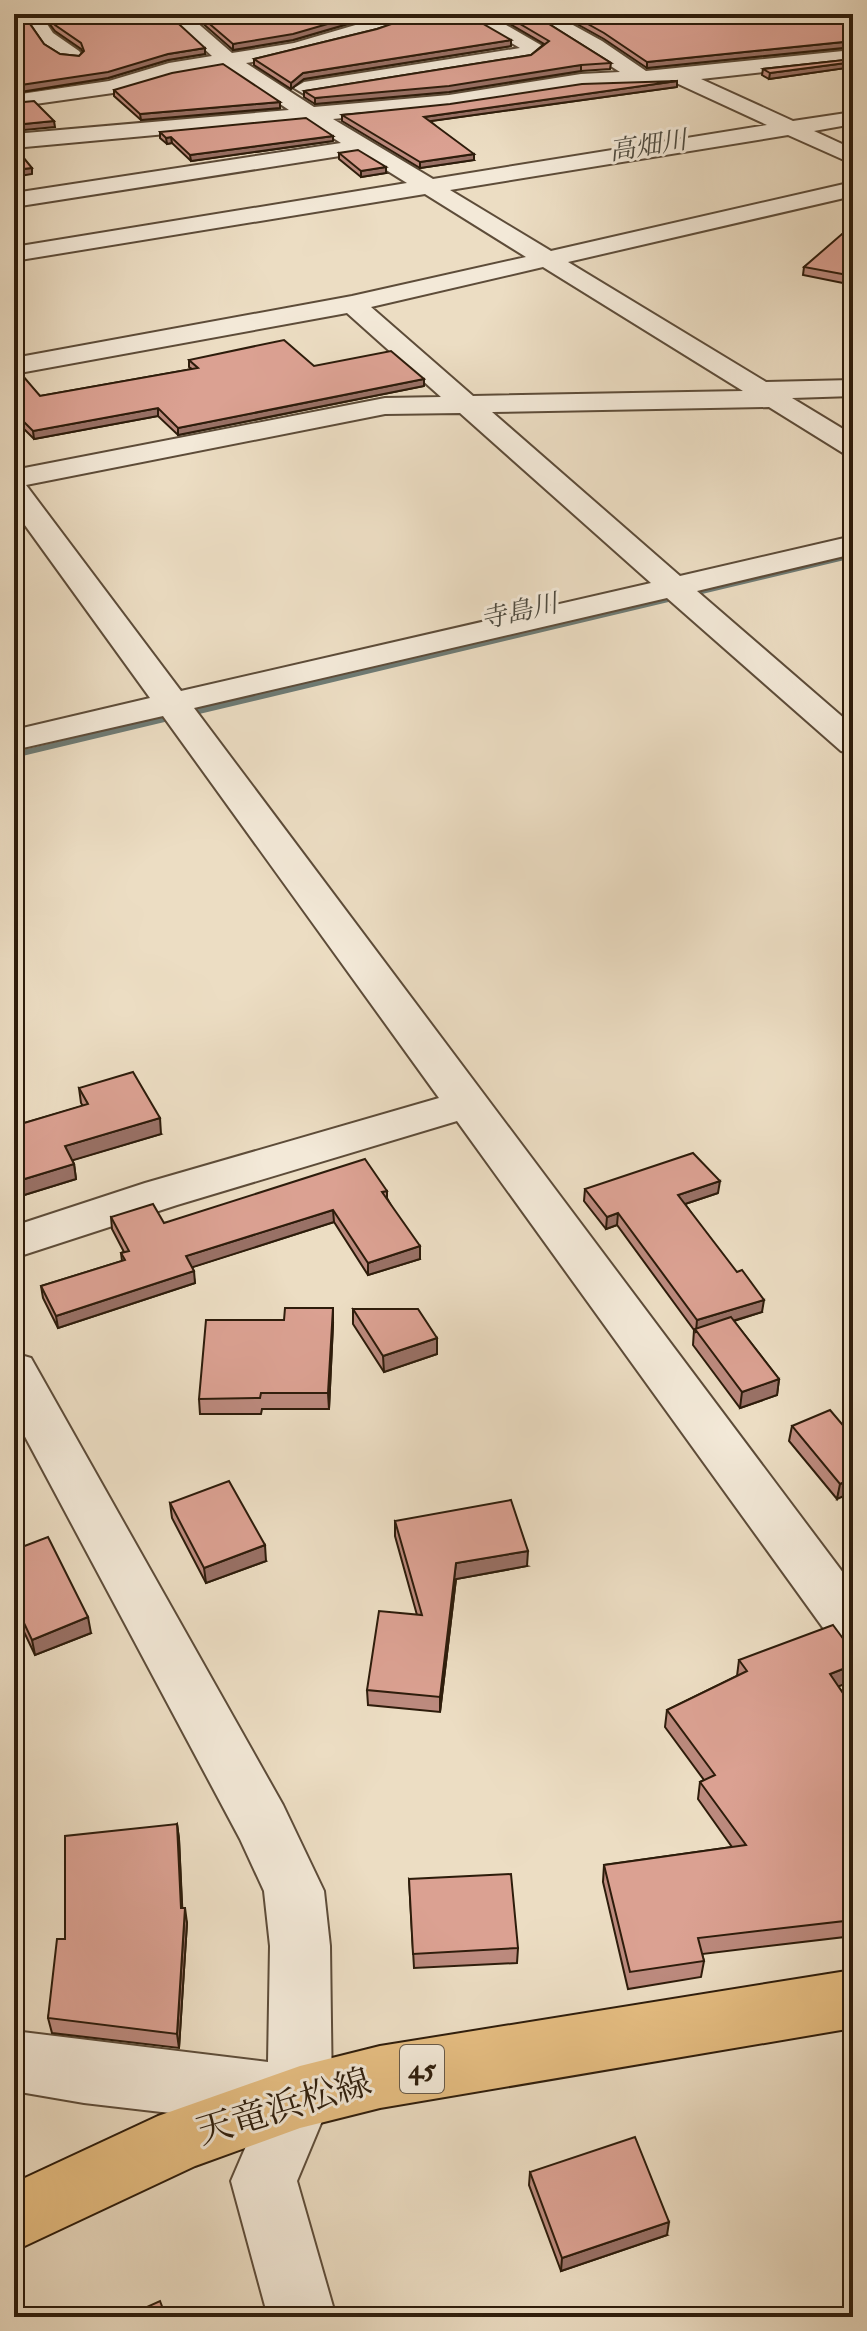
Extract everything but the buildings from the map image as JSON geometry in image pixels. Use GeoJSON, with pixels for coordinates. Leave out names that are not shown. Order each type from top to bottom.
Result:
{"type":"FeatureCollection","features":[{"type":"Feature","properties":{"kind":"main road","name":"天竜浜松線"},"geometry":{"type":"LineString","coordinates":[[14,2218],[181,2139],[300,2097],[380,2077],[853,1999]]}},
{"type":"Feature","properties":{"kind":"street"},"geometry":{"type":"LineString","coordinates":[[176,14],[228,60],[276,93],[853,447]]}},
{"type":"Feature","properties":{"kind":"street"},"geometry":{"type":"LineString","coordinates":[[14,101],[113,87],[169,69],[295,49],[412,14]]}},
{"type":"Feature","properties":{"kind":"street"},"geometry":{"type":"LineString","coordinates":[[276,93],[536,48],[472,14]]}},
{"type":"Feature","properties":{"kind":"street"},"geometry":{"type":"LineString","coordinates":[[539,14],[595,45],[639,76]]}},
{"type":"Feature","properties":{"kind":"street"},"geometry":{"type":"LineString","coordinates":[[24,20],[55,16]]}},
{"type":"Feature","properties":{"kind":"street"},"geometry":{"type":"LineString","coordinates":[[24,20],[72,55]]}},
{"type":"Feature","properties":{"kind":"street"},"geometry":{"type":"LineString","coordinates":[[374,26],[397,39]]}},
{"type":"Feature","properties":{"kind":"street"},"geometry":{"type":"LineString","coordinates":[[295,49],[347,81]]}},
{"type":"Feature","properties":{"kind":"street"},"geometry":{"type":"LineString","coordinates":[[421,53],[444,66]]}},
{"type":"Feature","properties":{"kind":"street"},"geometry":{"type":"LineString","coordinates":[[14,141],[476,97],[581,80],[677,76],[853,56]]}},
{"type":"Feature","properties":{"kind":"street"},"geometry":{"type":"LineString","coordinates":[[677,76],[853,157]]}},
{"type":"Feature","properties":{"kind":"street"},"geometry":{"type":"LineString","coordinates":[[14,254],[784,126],[853,118]]}},
{"type":"Feature","properties":{"kind":"street"},"geometry":{"type":"LineString","coordinates":[[14,200],[362,146]]}},
{"type":"Feature","properties":{"kind":"street"},"geometry":{"type":"LineString","coordinates":[[14,366],[352,304],[853,189]]}},
{"type":"Feature","properties":{"kind":"street"},"geometry":{"type":"LineString","coordinates":[[352,304],[853,744]]}},
{"type":"Feature","properties":{"kind":"street"},"geometry":{"type":"LineString","coordinates":[[14,479],[385,406],[768,394],[853,388]]}},
{"type":"Feature","properties":{"kind":"street"},"geometry":{"type":"LineString","coordinates":[[14,489],[853,1627]]}},
{"type":"Feature","properties":{"kind":"street"},"geometry":{"type":"LineString","coordinates":[[14,740],[679,592],[853,545]]}},
{"type":"Feature","properties":{"kind":"street"},"geometry":{"type":"LineString","coordinates":[[14,1242],[161,1194],[466,1104]]}},
{"type":"Feature","properties":{"kind":"street"},"geometry":{"type":"LineString","coordinates":[[14,1371],[262,1823],[294,1891],[300,1946],[300,2097],[264,2181],[302,2317]]}},
{"type":"Feature","properties":{"kind":"street"},"geometry":{"type":"LineString","coordinates":[[14,2061],[85,2074],[184,2081],[300,2097]]}},
{"type":"Feature","properties":{"kind":"waterway","name":"寺島川"},"geometry":{"type":"LineString","coordinates":[[195,712],[853,555]]}},
{"type":"Feature","properties":{"kind":"waterway","name":"寺島川"},"geometry":{"type":"LineString","coordinates":[[14,755],[170,718]]}},
{"type":"Feature","properties":{"kind":"water label","name":"高畑川"},"geometry":{"type":"Point","coordinates":[648,146]}}]}
